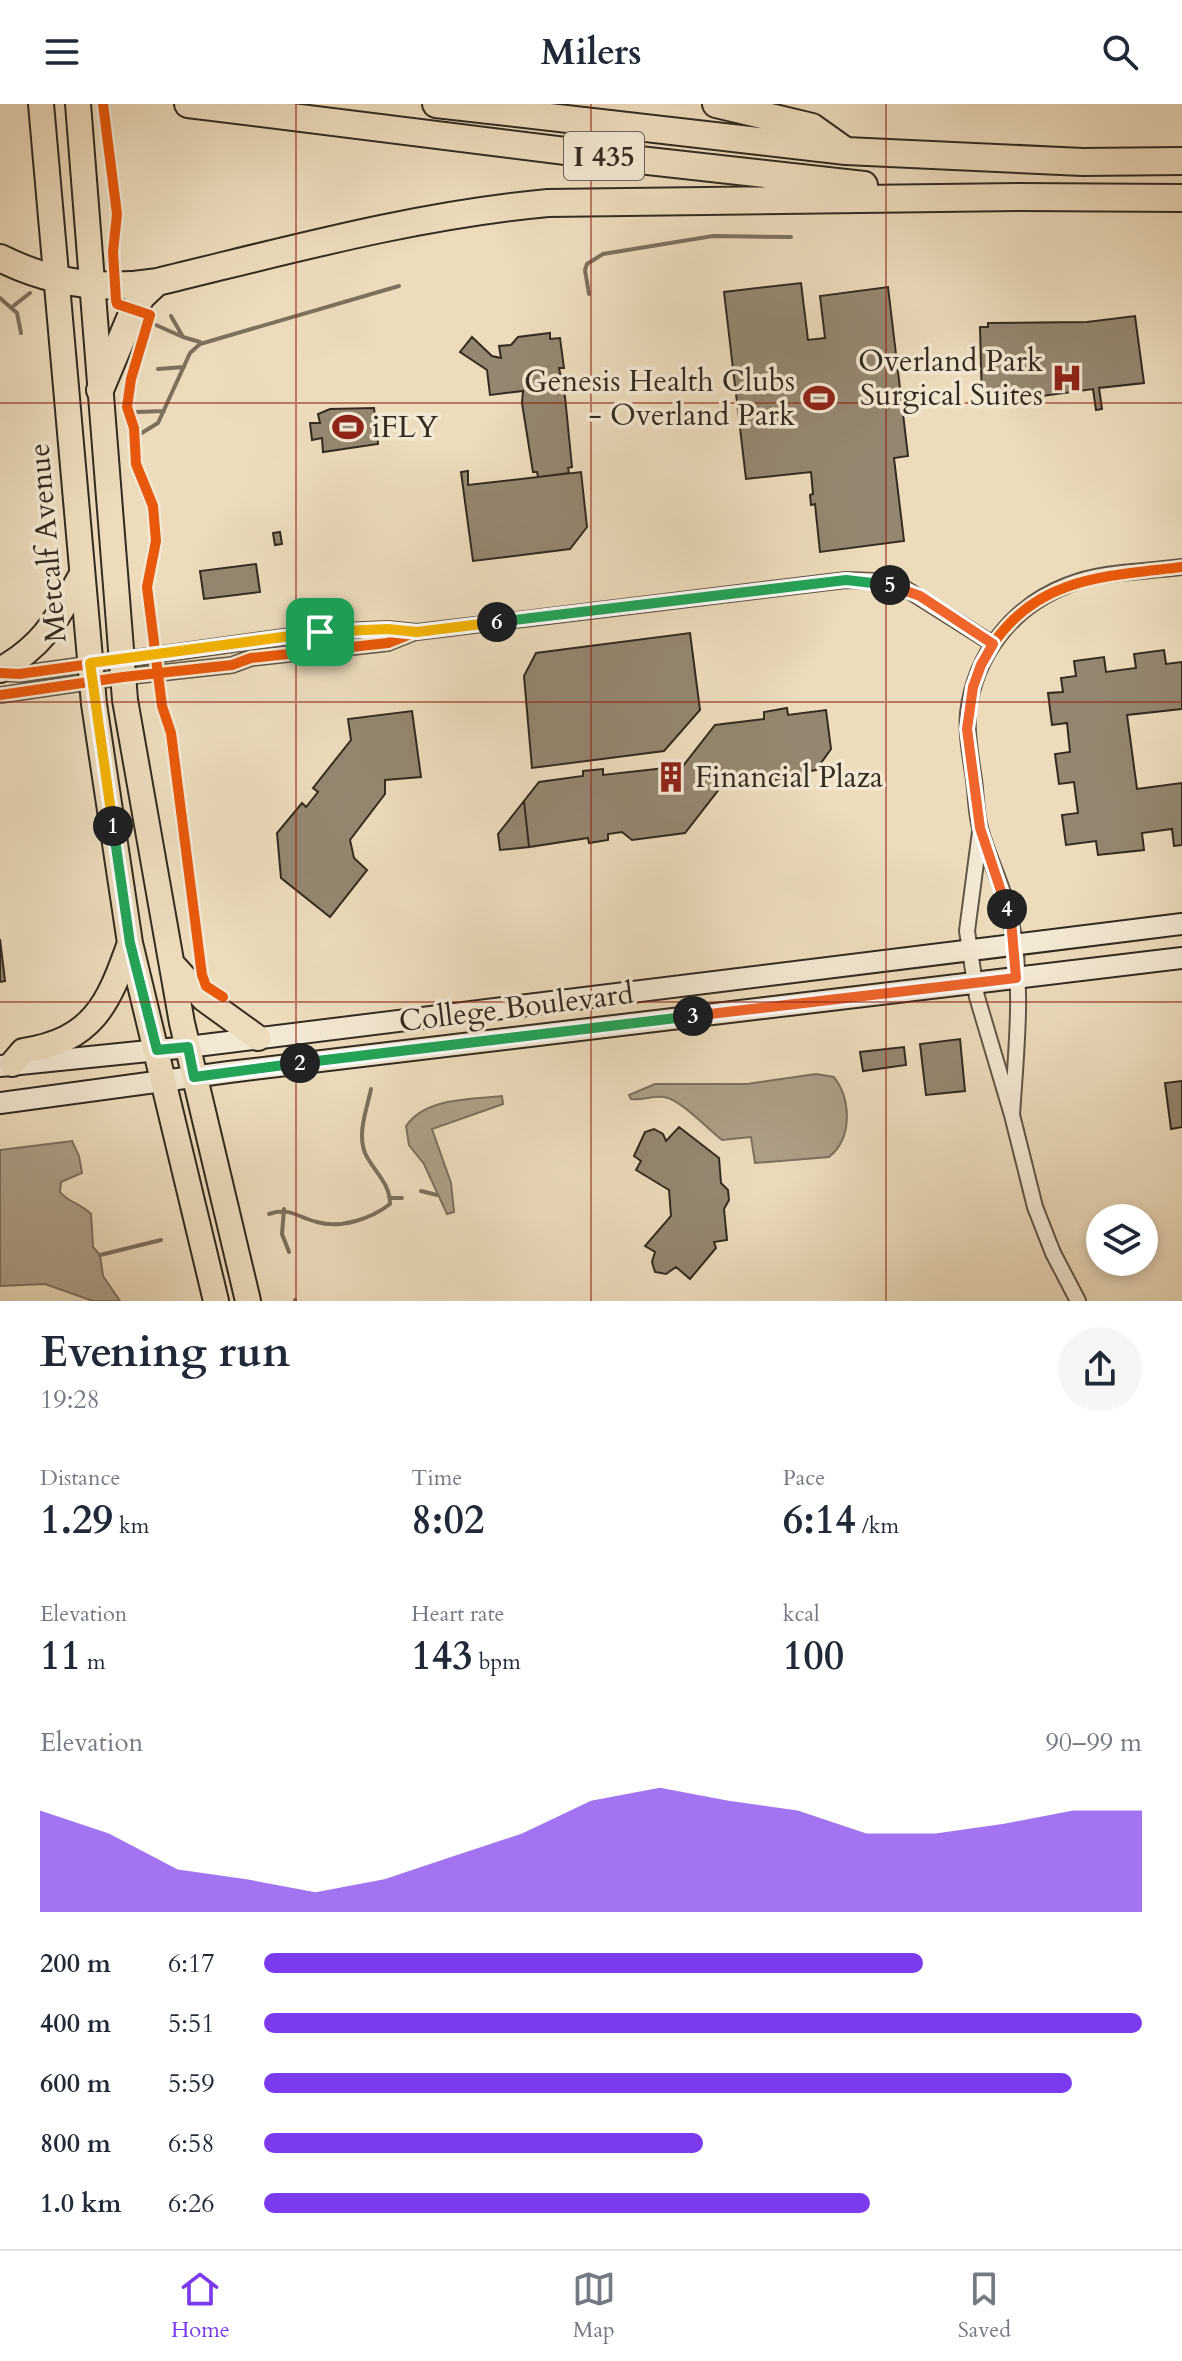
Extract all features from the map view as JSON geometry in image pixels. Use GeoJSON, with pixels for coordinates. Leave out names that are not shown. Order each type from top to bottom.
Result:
{"type":"FeatureCollection","features":[{"type":"Feature","properties":{"kind":"highway","name":"I 435"},"geometry":{"type":"LineString","coordinates":[[188,104],[782,177],[1021,197],[1182,198]]}},
{"type":"Feature","properties":{"kind":"highway","name":"I 435"},"geometry":{"type":"LineString","coordinates":[[436,104],[846,151],[1068,161],[1182,161]]}},
{"type":"Feature","properties":{"kind":"highway"},"geometry":{"type":"LineString","coordinates":[[716,104],[812,127],[846,151]]}},
{"type":"Feature","properties":{"kind":"highway"},"geometry":{"type":"LineString","coordinates":[[0,258],[26,271],[56,280],[115,287],[157,282],[405,223],[486,209],[548,203],[1021,197]]}},
{"type":"Feature","properties":{"kind":"highway"},"geometry":{"type":"LineString","coordinates":[[100,390],[134,309],[157,282]]}},
{"type":"Feature","properties":{"kind":"main road","name":"Metcalf Avenue"},"geometry":{"type":"LineString","coordinates":[[41,104],[91,672],[130,943],[216,1301]]}},
{"type":"Feature","properties":{"kind":"main road"},"geometry":{"type":"LineString","coordinates":[[78,104],[122,667],[134,754],[194,1077],[248,1301]]}},
{"type":"Feature","properties":{"kind":"main road"},"geometry":{"type":"LineString","coordinates":[[0,672],[30,652],[42,639],[82,574]]}},
{"type":"Feature","properties":{"kind":"main road","name":"College Boulevard"},"geometry":{"type":"LineString","coordinates":[[6,1065],[188,1047],[1182,924]]}},
{"type":"Feature","properties":{"kind":"main road"},"geometry":{"type":"LineString","coordinates":[[6,1065],[23,1051],[65,1040],[93,1018],[110,994],[130,943]]}},
{"type":"Feature","properties":{"kind":"main road","name":"College Boulevard"},"geometry":{"type":"LineString","coordinates":[[0,1103],[1182,958]]}},
{"type":"Feature","properties":{"kind":"main road"},"geometry":{"type":"LineString","coordinates":[[173,965],[204,999],[258,1038]]}},
{"type":"Feature","properties":{"kind":"street"},"geometry":{"type":"LineString","coordinates":[[1012,1115],[1014,946],[1011,920],[980,828],[967,729],[973,687],[981,665],[1003,629],[1045,595],[1070,584],[1182,567]]}},
{"type":"Feature","properties":{"kind":"street"},"geometry":{"type":"LineString","coordinates":[[0,695],[91,672],[320,632],[388,629],[417,632],[846,580],[874,581],[906,589],[993,644]]}},
{"type":"Feature","properties":{"kind":"street"},"geometry":{"type":"LineString","coordinates":[[122,667],[232,665],[251,658],[388,643],[417,632]]}},
{"type":"Feature","properties":{"kind":"street"},"geometry":{"type":"LineString","coordinates":[[0,672],[91,672]]}},
{"type":"Feature","properties":{"kind":"street"},"geometry":{"type":"LineString","coordinates":[[980,828],[967,931],[977,997],[1035,1207],[1053,1253],[1078,1301]]}},
{"type":"Feature","properties":{"kind":"shaded area"},"geometry":{"type":"Polygon","coordinates":[[[816,1074],[834,1077],[846,1107],[846,1129],[837,1149],[829,1157],[755,1163],[751,1137],[722,1140],[671,1099],[631,1099],[629,1095],[655,1084],[747,1084],[816,1074]]]}},
{"type":"Feature","properties":{"kind":"shaded area"},"geometry":{"type":"Polygon","coordinates":[[[502,1096],[503,1104],[432,1129],[451,1183],[454,1212],[447,1214],[424,1164],[409,1145],[406,1126],[425,1110],[437,1105],[502,1096]]]}},
{"type":"Feature","properties":{"kind":"shaded area"},"geometry":{"type":"Polygon","coordinates":[[[72,1141],[82,1173],[61,1182],[60,1192],[91,1214],[93,1247],[100,1255],[103,1276],[120,1301],[93,1301],[45,1284],[0,1286],[0,1150],[72,1141]]]}},
{"type":"Feature","properties":{"kind":"building","name":"Genesis Health Clubs - Overland Park"},"geometry":{"type":"Polygon","coordinates":[[[801,283],[808,340],[825,338],[820,296],[888,287],[908,456],[894,458],[904,541],[820,552],[815,504],[811,505],[811,472],[746,479],[724,292],[801,283]]]}},
{"type":"Feature","properties":{"kind":"building"},"geometry":{"type":"Polygon","coordinates":[[[1135,316],[1144,383],[1099,388],[1102,409],[1096,410],[1093,389],[982,404],[980,327],[988,327],[988,323],[1087,322],[1135,316]]]}},
{"type":"Feature","properties":{"kind":"building"},"geometry":{"type":"Polygon","coordinates":[[[550,333],[550,339],[560,338],[564,368],[559,368],[572,467],[568,468],[569,473],[538,477],[537,472],[533,472],[522,403],[523,391],[490,395],[487,370],[460,352],[472,337],[492,356],[501,358],[499,346],[511,345],[518,337],[550,333]]]}},
{"type":"Feature","properties":{"kind":"building","name":"iFLY"},"geometry":{"type":"Polygon","coordinates":[[[374,408],[375,416],[384,414],[386,430],[377,431],[378,444],[323,452],[322,438],[312,440],[310,423],[320,423],[318,414],[330,409],[374,408]]]}},
{"type":"Feature","properties":{"kind":"building"},"geometry":{"type":"Polygon","coordinates":[[[468,471],[468,485],[581,472],[587,527],[570,549],[473,561],[461,472],[468,471]]]}},
{"type":"Feature","properties":{"kind":"building"},"geometry":{"type":"Polygon","coordinates":[[[280,532],[282,544],[275,545],[273,533],[280,532]]]}},
{"type":"Feature","properties":{"kind":"building"},"geometry":{"type":"Polygon","coordinates":[[[256,564],[260,592],[204,599],[200,571],[256,564]]]}},
{"type":"Feature","properties":{"kind":"building"},"geometry":{"type":"Polygon","coordinates":[[[690,633],[700,710],[664,751],[532,768],[524,676],[536,653],[690,633]]]}},
{"type":"Feature","properties":{"kind":"building"},"geometry":{"type":"Polygon","coordinates":[[[1164,650],[1166,664],[1182,662],[1182,709],[1127,715],[1137,789],[1182,783],[1182,845],[1174,846],[1172,829],[1142,833],[1144,850],[1098,855],[1096,841],[1066,845],[1062,815],[1078,813],[1074,782],[1059,784],[1055,754],[1070,752],[1067,723],[1052,725],[1048,693],[1063,692],[1061,678],[1076,676],[1074,661],[1104,657],[1106,672],[1136,668],[1134,654],[1164,650]]]}},
{"type":"Feature","properties":{"kind":"building","name":"Financial Plaza"},"geometry":{"type":"Polygon","coordinates":[[[787,708],[788,715],[826,710],[831,749],[816,770],[791,774],[792,778],[724,783],[685,833],[632,840],[622,832],[608,834],[608,840],[589,843],[588,838],[529,847],[524,801],[539,782],[583,776],[583,771],[603,769],[603,775],[683,766],[715,725],[764,719],[764,712],[787,708]]]}},
{"type":"Feature","properties":{"kind":"building"},"geometry":{"type":"Polygon","coordinates":[[[412,711],[421,777],[385,780],[385,794],[350,840],[354,858],[367,870],[330,917],[281,878],[277,833],[302,803],[306,807],[318,792],[313,788],[351,740],[348,719],[412,711]]]}},
{"type":"Feature","properties":{"kind":"building"},"geometry":{"type":"Polygon","coordinates":[[[524,801],[529,847],[500,850],[498,834],[524,801]]]}},
{"type":"Feature","properties":{"kind":"building"},"geometry":{"type":"Polygon","coordinates":[[[0,939],[5,981],[0,982],[0,939]]]}},
{"type":"Feature","properties":{"kind":"building"},"geometry":{"type":"Polygon","coordinates":[[[960,1039],[965,1091],[926,1095],[920,1044],[960,1039]]]}},
{"type":"Feature","properties":{"kind":"building"},"geometry":{"type":"Polygon","coordinates":[[[904,1047],[906,1065],[863,1071],[860,1052],[904,1047]]]}},
{"type":"Feature","properties":{"kind":"building"},"geometry":{"type":"Polygon","coordinates":[[[1182,1081],[1182,1127],[1171,1129],[1165,1083],[1182,1081]]]}},
{"type":"Feature","properties":{"kind":"building"},"geometry":{"type":"Polygon","coordinates":[[[679,1127],[719,1158],[721,1183],[728,1190],[729,1200],[724,1209],[727,1240],[714,1242],[716,1248],[690,1279],[676,1267],[666,1274],[655,1272],[652,1262],[655,1252],[645,1246],[671,1216],[669,1190],[636,1170],[641,1161],[634,1156],[645,1132],[654,1129],[663,1134],[666,1141],[679,1127]]]}},
{"type":"Feature","properties":{"kind":"waterway"},"geometry":{"type":"LineString","coordinates":[[589,294],[587,264],[603,254],[713,236],[791,237]]}},
{"type":"Feature","properties":{"kind":"waterway"},"geometry":{"type":"LineString","coordinates":[[140,434],[158,423],[190,353],[200,344],[399,286]]}},
{"type":"Feature","properties":{"kind":"waterway"},"geometry":{"type":"LineString","coordinates":[[12,307],[30,293]]}},
{"type":"Feature","properties":{"kind":"waterway"},"geometry":{"type":"LineString","coordinates":[[0,298],[17,313],[21,333]]}},
{"type":"Feature","properties":{"kind":"waterway"},"geometry":{"type":"LineString","coordinates":[[171,316],[183,337],[200,342]]}},
{"type":"Feature","properties":{"kind":"waterway"},"geometry":{"type":"LineString","coordinates":[[156,325],[183,337]]}},
{"type":"Feature","properties":{"kind":"waterway"},"geometry":{"type":"LineString","coordinates":[[158,369],[184,367]]}},
{"type":"Feature","properties":{"kind":"waterway"},"geometry":{"type":"LineString","coordinates":[[136,412],[164,411]]}},
{"type":"Feature","properties":{"kind":"waterway"},"geometry":{"type":"LineString","coordinates":[[269,1214],[288,1212],[317,1222],[335,1224],[365,1218],[390,1204],[387,1189],[363,1145],[364,1121],[371,1089]]}},
{"type":"Feature","properties":{"kind":"waterway"},"geometry":{"type":"LineString","coordinates":[[421,1191],[437,1195]]}},
{"type":"Feature","properties":{"kind":"waterway"},"geometry":{"type":"LineString","coordinates":[[390,1198],[402,1198]]}},
{"type":"Feature","properties":{"kind":"waterway"},"geometry":{"type":"LineString","coordinates":[[284,1209],[282,1234],[289,1252]]}},
{"type":"Feature","properties":{"kind":"waterway"},"geometry":{"type":"LineString","coordinates":[[100,1255],[161,1240]]}},
{"type":"Feature","properties":{"kind":"cycle path"},"geometry":{"type":"LineString","coordinates":[[103,104],[117,214],[113,252],[116,300],[117,304],[150,315],[131,379],[127,407],[134,428],[136,464],[153,506],[156,541],[147,587],[162,706],[171,733],[202,975],[206,986],[223,997]]}},
{"type":"Feature","properties":{"kind":"cycle path"},"geometry":{"type":"LineString","coordinates":[[0,673],[19,674],[320,632],[388,629],[417,632],[846,580],[874,581],[906,589],[993,644],[1011,622],[1054,592],[1102,577],[1182,567]]}},
{"type":"Feature","properties":{"kind":"cycle path"},"geometry":{"type":"LineString","coordinates":[[0,695],[232,665],[251,658],[388,643],[413,633]]}},
{"type":"Feature","properties":{"kind":"place","name":"Overland Park Surgical Suites"},"geometry":{"type":"Point","coordinates":[1067,378]}},
{"type":"Feature","properties":{"kind":"place","name":"Genesis Health Clubs - Overland Park"},"geometry":{"type":"Point","coordinates":[819,398]}},
{"type":"Feature","properties":{"kind":"place","name":"iFLY"},"geometry":{"type":"Point","coordinates":[348,427]}},
{"type":"Feature","properties":{"kind":"place","name":"Financial Plaza"},"geometry":{"type":"Point","coordinates":[671,777]}},
{"type":"Feature","properties":{"kind":"route"},"geometry":{"type":"LineString","coordinates":[[846,580],[874,581],[906,589],[993,644],[973,687],[967,729],[980,828],[1011,920],[1016,978],[194,1077],[188,1047],[157,1050],[130,943],[90,663],[320,632],[388,629],[417,632],[846,580]]}}]}
